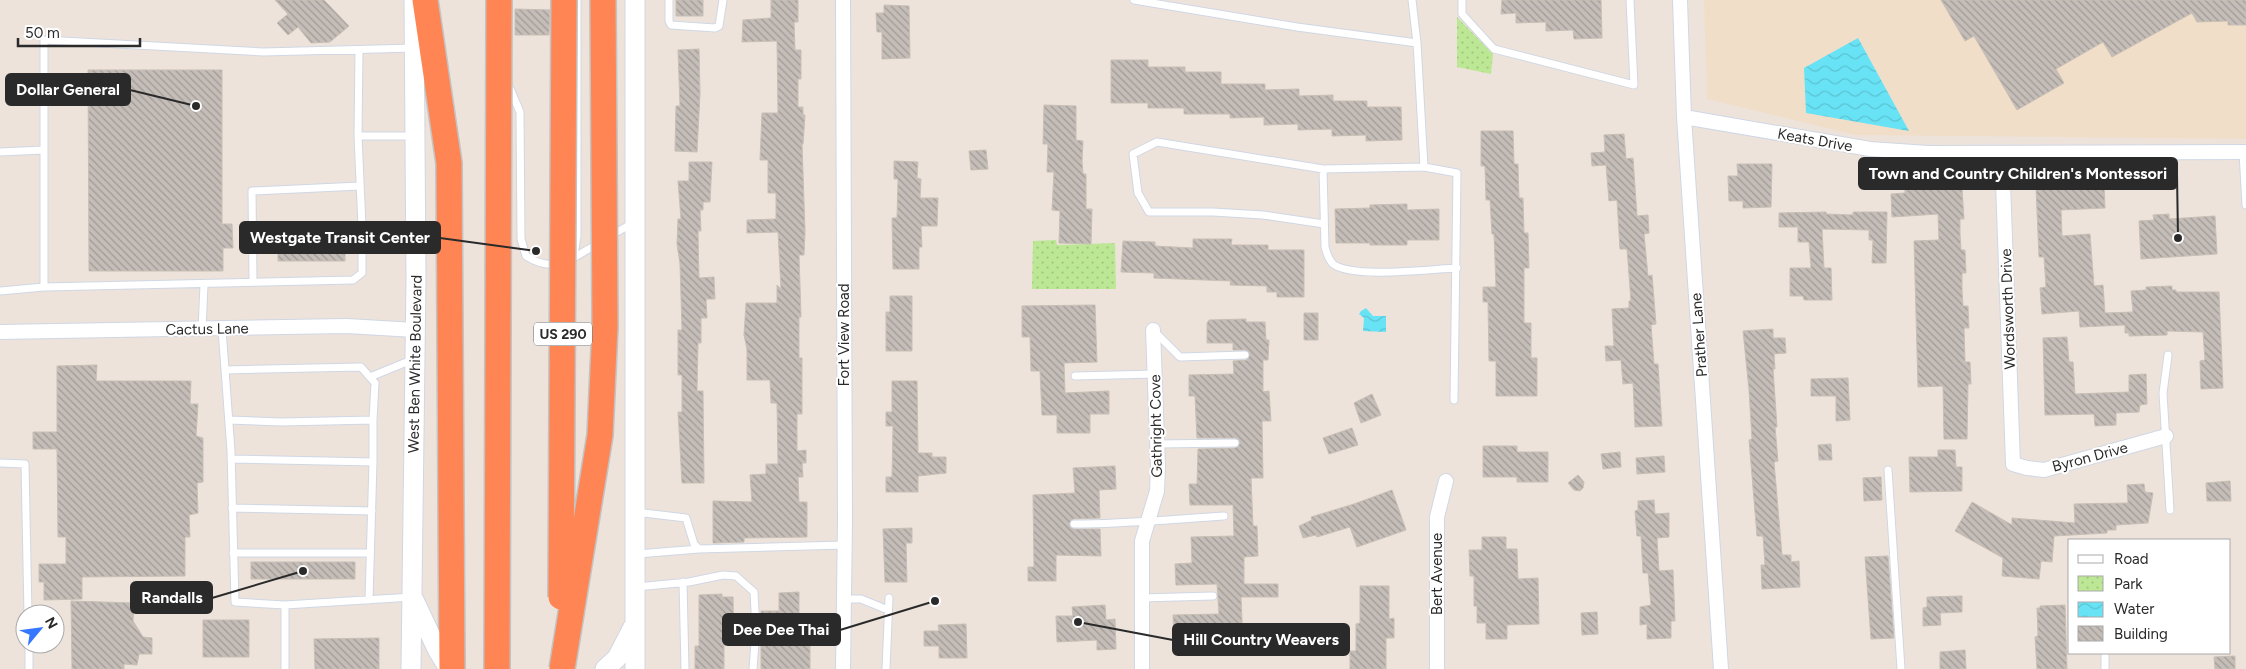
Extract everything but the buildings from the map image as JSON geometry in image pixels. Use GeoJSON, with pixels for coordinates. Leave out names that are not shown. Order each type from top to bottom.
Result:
{"type":"FeatureCollection","features":[{"type":"Feature","properties":{"kind":"highway"},"geometry":{"type":"LineString","coordinates":[[425,0],[449,163],[451,669]]}},
{"type":"Feature","properties":{"kind":"highway"},"geometry":{"type":"LineString","coordinates":[[497,669],[499,0]]}},
{"type":"Feature","properties":{"kind":"highway","name":"US 290"},"geometry":{"type":"LineString","coordinates":[[561,669],[564,0]]}},
{"type":"Feature","properties":{"kind":"highway"},"geometry":{"type":"LineString","coordinates":[[561,669],[600,435],[605,327],[603,0]]}},
{"type":"Feature","properties":{"kind":"main road","name":"West Ben White Boulevard"},"geometry":{"type":"LineString","coordinates":[[411,669],[416,136],[414,0]]}},
{"type":"Feature","properties":{"kind":"main road"},"geometry":{"type":"LineString","coordinates":[[635,0],[635,669]]}},
{"type":"Feature","properties":{"kind":"main road"},"geometry":{"type":"LineString","coordinates":[[412,597],[437,649],[451,669]]}},
{"type":"Feature","properties":{"kind":"main road"},"geometry":{"type":"LineString","coordinates":[[605,669],[617,658],[635,624]]}},
{"type":"Feature","properties":{"kind":"street","name":"Fort View Road"},"geometry":{"type":"LineString","coordinates":[[843,0],[843,669]]}},
{"type":"Feature","properties":{"kind":"street","name":"Prather Lane"},"geometry":{"type":"LineString","coordinates":[[1680,0],[1684,118],[1720,669]]}},
{"type":"Feature","properties":{"kind":"street","name":"Keats Drive"},"geometry":{"type":"LineString","coordinates":[[1684,118],[1870,149],[1928,154],[2245,152]]}},
{"type":"Feature","properties":{"kind":"street","name":"Wordsworth Drive"},"geometry":{"type":"LineString","coordinates":[[2002,154],[2013,464]]}},
{"type":"Feature","properties":{"kind":"street","name":"Cactus Lane"},"geometry":{"type":"LineString","coordinates":[[0,332],[347,326],[415,330]]}},
{"type":"Feature","properties":{"kind":"street","name":"Gathright Cove"},"geometry":{"type":"LineString","coordinates":[[1142,669],[1142,541],[1157,491],[1153,330]]}},
{"type":"Feature","properties":{"kind":"street","name":"Byron Drive"},"geometry":{"type":"LineString","coordinates":[[2013,464],[2044,470],[2166,436]]}},
{"type":"Feature","properties":{"kind":"street","name":"Bert Avenue"},"geometry":{"type":"LineString","coordinates":[[1436,669],[1437,517],[1446,481]]}},
{"type":"Feature","properties":{"kind":"lane"},"geometry":{"type":"LineString","coordinates":[[573,258],[577,237],[577,0]]}},
{"type":"Feature","properties":{"kind":"lane"},"geometry":{"type":"LineString","coordinates":[[669,0],[669,21],[671,25],[715,28],[719,26],[723,0]]}},
{"type":"Feature","properties":{"kind":"lane"},"geometry":{"type":"LineString","coordinates":[[1134,0],[1297,27],[1417,43]]}},
{"type":"Feature","properties":{"kind":"lane"},"geometry":{"type":"LineString","coordinates":[[1412,0],[1417,43],[1424,167]]}},
{"type":"Feature","properties":{"kind":"lane"},"geometry":{"type":"LineString","coordinates":[[1462,0],[1462,14],[1494,49],[1634,85],[1630,0]]}},
{"type":"Feature","properties":{"kind":"lane"},"geometry":{"type":"LineString","coordinates":[[489,38],[520,112],[520,239],[526,256],[537,263],[551,266],[566,262],[635,222]]}},
{"type":"Feature","properties":{"kind":"lane"},"geometry":{"type":"LineString","coordinates":[[44,287],[44,40],[263,52],[416,48]]}},
{"type":"Feature","properties":{"kind":"lane"},"geometry":{"type":"LineString","coordinates":[[0,291],[44,287],[204,285],[253,281],[353,280],[362,273],[358,136],[359,50]]}},
{"type":"Feature","properties":{"kind":"lane"},"geometry":{"type":"LineString","coordinates":[[358,136],[416,136]]}},
{"type":"Feature","properties":{"kind":"lane"},"geometry":{"type":"LineString","coordinates":[[1324,224],[1263,215],[1213,212],[1149,212],[1138,193],[1133,154],[1157,142],[1323,169],[1424,167],[1457,173],[1454,400]]}},
{"type":"Feature","properties":{"kind":"lane"},"geometry":{"type":"LineString","coordinates":[[0,152],[44,150]]}},
{"type":"Feature","properties":{"kind":"lane"},"geometry":{"type":"LineString","coordinates":[[2245,152],[2246,206]]}},
{"type":"Feature","properties":{"kind":"lane"},"geometry":{"type":"LineString","coordinates":[[1323,169],[1325,247],[1328,258],[1334,264],[1346,269],[1363,272],[1457,268]]}},
{"type":"Feature","properties":{"kind":"lane"},"geometry":{"type":"LineString","coordinates":[[253,281],[252,191],[360,186]]}},
{"type":"Feature","properties":{"kind":"lane"},"geometry":{"type":"LineString","coordinates":[[202,329],[204,285]]}},
{"type":"Feature","properties":{"kind":"lane"},"geometry":{"type":"LineString","coordinates":[[222,329],[231,459],[235,602],[285,605],[412,597]]}},
{"type":"Feature","properties":{"kind":"lane"},"geometry":{"type":"LineString","coordinates":[[1153,330],[1180,357],[1245,355]]}},
{"type":"Feature","properties":{"kind":"lane"},"geometry":{"type":"LineString","coordinates":[[2168,355],[2163,393],[2170,510]]}},
{"type":"Feature","properties":{"kind":"lane"},"geometry":{"type":"LineString","coordinates":[[370,377],[414,359]]}},
{"type":"Feature","properties":{"kind":"lane"},"geometry":{"type":"LineString","coordinates":[[226,370],[361,368],[375,383],[369,600]]}},
{"type":"Feature","properties":{"kind":"lane"},"geometry":{"type":"LineString","coordinates":[[1074,376],[1155,374]]}},
{"type":"Feature","properties":{"kind":"lane"},"geometry":{"type":"LineString","coordinates":[[229,420],[281,422],[373,420]]}},
{"type":"Feature","properties":{"kind":"lane"},"geometry":{"type":"LineString","coordinates":[[1157,444],[1235,443]]}},
{"type":"Feature","properties":{"kind":"lane"},"geometry":{"type":"LineString","coordinates":[[231,459],[373,462]]}},
{"type":"Feature","properties":{"kind":"lane"},"geometry":{"type":"LineString","coordinates":[[0,463],[25,464],[28,604]]}},
{"type":"Feature","properties":{"kind":"lane"},"geometry":{"type":"LineString","coordinates":[[1888,470],[1901,669]]}},
{"type":"Feature","properties":{"kind":"lane"},"geometry":{"type":"LineString","coordinates":[[232,508],[372,511]]}},
{"type":"Feature","properties":{"kind":"lane"},"geometry":{"type":"LineString","coordinates":[[635,512],[686,518],[694,544],[699,549]]}},
{"type":"Feature","properties":{"kind":"lane"},"geometry":{"type":"LineString","coordinates":[[1074,524],[1128,524],[1148,520],[1224,516]]}},
{"type":"Feature","properties":{"kind":"lane"},"geometry":{"type":"LineString","coordinates":[[635,554],[699,549],[844,544]]}},
{"type":"Feature","properties":{"kind":"lane"},"geometry":{"type":"LineString","coordinates":[[233,553],[370,553]]}},
{"type":"Feature","properties":{"kind":"lane"},"geometry":{"type":"LineString","coordinates":[[634,587],[683,582],[723,575],[736,576],[754,592],[756,629],[753,669]]}},
{"type":"Feature","properties":{"kind":"lane"},"geometry":{"type":"LineString","coordinates":[[683,582],[685,669]]}},
{"type":"Feature","properties":{"kind":"lane"},"geometry":{"type":"LineString","coordinates":[[1141,598],[1213,596]]}},
{"type":"Feature","properties":{"kind":"lane"},"geometry":{"type":"LineString","coordinates":[[886,669],[889,598]]}},
{"type":"Feature","properties":{"kind":"lane"},"geometry":{"type":"LineString","coordinates":[[844,599],[861,600],[888,610]]}},
{"type":"Feature","properties":{"kind":"lane"},"geometry":{"type":"LineString","coordinates":[[285,605],[286,669]]}},
{"type":"Feature","properties":{"kind":"lane"},"geometry":{"type":"LineString","coordinates":[[29,654],[29,669]]}},
{"type":"Feature","properties":{"kind":"lane"},"geometry":{"type":"LineString","coordinates":[[2105,655],[2105,669]]}},
{"type":"Feature","properties":{"kind":"shaded area"},"geometry":{"type":"Polygon","coordinates":[[[1704,0],[2246,0],[2246,139],[1855,135],[1707,99],[1704,0]]]}},
{"type":"Feature","properties":{"kind":"green space"},"geometry":{"type":"Polygon","coordinates":[[[1457,17],[1493,54],[1491,74],[1457,67],[1457,17]]]}},
{"type":"Feature","properties":{"kind":"green space"},"geometry":{"type":"Polygon","coordinates":[[[1056,240],[1057,245],[1115,243],[1116,289],[1032,289],[1033,241],[1056,240]]]}},
{"type":"Feature","properties":{"kind":"water"},"geometry":{"type":"Polygon","coordinates":[[[1858,38],[1909,131],[1806,113],[1804,68],[1858,38]]]}},
{"type":"Feature","properties":{"kind":"water"},"geometry":{"type":"Polygon","coordinates":[[[1366,308],[1373,316],[1386,316],[1386,332],[1363,331],[1364,318],[1359,314],[1366,308]]]}},
{"type":"Feature","properties":{"kind":"place","name":"Dollar General"},"geometry":{"type":"Point","coordinates":[196,106]}},
{"type":"Feature","properties":{"kind":"place","name":"Town and Country Children's Montessori"},"geometry":{"type":"Point","coordinates":[2178,238]}},
{"type":"Feature","properties":{"kind":"place","name":"Westgate Transit Center"},"geometry":{"type":"Point","coordinates":[536,251]}},
{"type":"Feature","properties":{"kind":"place","name":"Randalls"},"geometry":{"type":"Point","coordinates":[303,571]}},
{"type":"Feature","properties":{"kind":"place","name":"Dee Dee Thai"},"geometry":{"type":"Point","coordinates":[935,601]}},
{"type":"Feature","properties":{"kind":"place","name":"Hill Country Weavers"},"geometry":{"type":"Point","coordinates":[1078,622]}}]}
